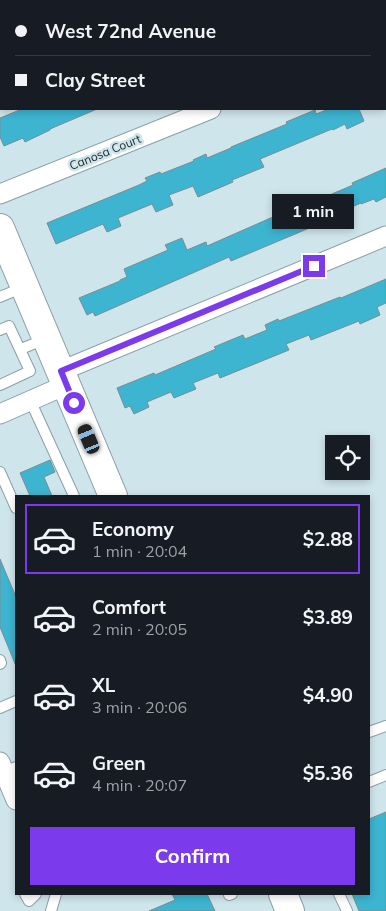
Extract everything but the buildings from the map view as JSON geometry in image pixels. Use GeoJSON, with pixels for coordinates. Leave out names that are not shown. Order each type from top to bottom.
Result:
{"type":"FeatureCollection","features":[{"type":"Feature","properties":{"kind":"main road"},"geometry":{"type":"LineString","coordinates":[[0,228],[111,495]]}},
{"type":"Feature","properties":{"kind":"main road"},"geometry":{"type":"LineString","coordinates":[[283,895],[290,911]]}},
{"type":"Feature","properties":{"kind":"street","name":"Canosa Court"},"geometry":{"type":"LineString","coordinates":[[0,194],[209,110]]}},
{"type":"Feature","properties":{"kind":"street"},"geometry":{"type":"LineString","coordinates":[[0,414],[30,400],[63,378],[386,236]]}},
{"type":"Feature","properties":{"kind":"street"},"geometry":{"type":"LineString","coordinates":[[7,767],[15,796]]}},
{"type":"Feature","properties":{"kind":"lane"},"geometry":{"type":"LineString","coordinates":[[0,297],[25,286]]}},
{"type":"Feature","properties":{"kind":"lane"},"geometry":{"type":"LineString","coordinates":[[0,330],[9,326],[30,371],[0,385]]}},
{"type":"Feature","properties":{"kind":"lane"},"geometry":{"type":"LineString","coordinates":[[21,349],[47,338]]}},
{"type":"Feature","properties":{"kind":"lane"},"geometry":{"type":"LineString","coordinates":[[30,400],[74,495]]}},
{"type":"Feature","properties":{"kind":"lane"},"geometry":{"type":"LineString","coordinates":[[0,472],[15,506]]}},
{"type":"Feature","properties":{"kind":"lane"},"geometry":{"type":"LineString","coordinates":[[0,708],[15,701]]}},
{"type":"Feature","properties":{"kind":"lane"},"geometry":{"type":"LineString","coordinates":[[370,732],[386,726]]}},
{"type":"Feature","properties":{"kind":"lane"},"geometry":{"type":"LineString","coordinates":[[370,782],[386,775]]}},
{"type":"Feature","properties":{"kind":"lane"},"geometry":{"type":"LineString","coordinates":[[26,895],[29,901],[35,895]]}},
{"type":"Feature","properties":{"kind":"lane"},"geometry":{"type":"LineString","coordinates":[[51,911],[56,895]]}},
{"type":"Feature","properties":{"kind":"lane"},"geometry":{"type":"LineString","coordinates":[[339,895],[347,911]]}},
{"type":"Feature","properties":{"kind":"route"},"geometry":{"type":"LineString","coordinates":[[74,403],[61,371],[314,266]]}}]}
